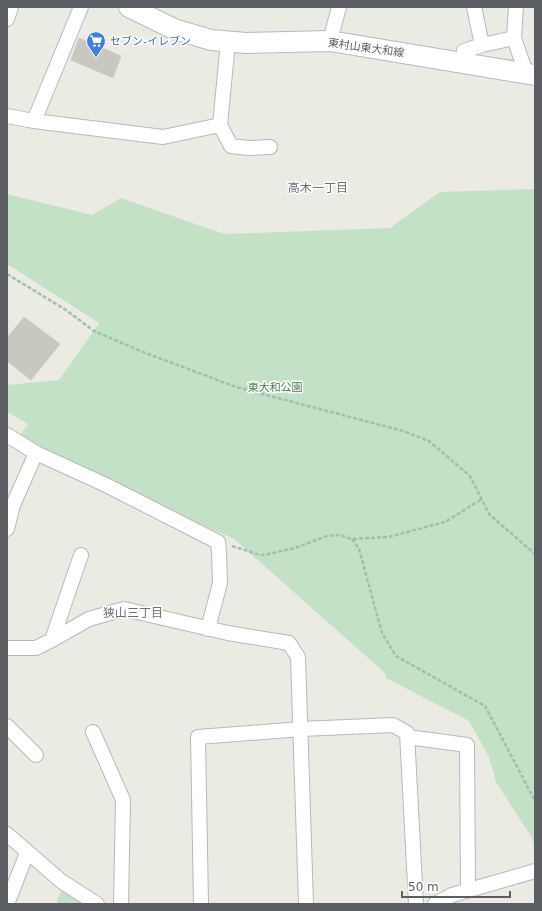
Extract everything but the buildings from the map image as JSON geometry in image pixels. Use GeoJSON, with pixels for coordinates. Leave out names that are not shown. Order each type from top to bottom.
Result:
{"type":"FeatureCollection","features":[{"type":"Feature","properties":{"kind":"main road","name":"東村山東大和線"},"geometry":{"type":"LineString","coordinates":[[129,7],[174,29],[211,40],[228,42],[330,42],[530,74]]}},
{"type":"Feature","properties":{"kind":"street"},"geometry":{"type":"LineString","coordinates":[[7,19],[11,7]]}},
{"type":"Feature","properties":{"kind":"street"},"geometry":{"type":"LineString","coordinates":[[34,121],[81,7]]}},
{"type":"Feature","properties":{"kind":"street"},"geometry":{"type":"LineString","coordinates":[[330,42],[339,7]]}},
{"type":"Feature","properties":{"kind":"street"},"geometry":{"type":"LineString","coordinates":[[474,7],[482,44]]}},
{"type":"Feature","properties":{"kind":"street"},"geometry":{"type":"LineString","coordinates":[[516,7],[514,38],[530,74]]}},
{"type":"Feature","properties":{"kind":"street"},"geometry":{"type":"LineString","coordinates":[[462,63],[464,51],[482,44],[514,38]]}},
{"type":"Feature","properties":{"kind":"street"},"geometry":{"type":"LineString","coordinates":[[228,42],[220,125],[231,146],[249,148],[270,147]]}},
{"type":"Feature","properties":{"kind":"street"},"geometry":{"type":"LineString","coordinates":[[7,116],[163,138],[220,125]]}},
{"type":"Feature","properties":{"kind":"street"},"geometry":{"type":"LineString","coordinates":[[7,436],[36,453],[218,542],[220,552],[220,583],[208,629]]}},
{"type":"Feature","properties":{"kind":"street"},"geometry":{"type":"LineString","coordinates":[[7,529],[10,504],[36,453]]}},
{"type":"Feature","properties":{"kind":"street"},"geometry":{"type":"LineString","coordinates":[[52,640],[81,555]]}},
{"type":"Feature","properties":{"kind":"street"},"geometry":{"type":"LineString","coordinates":[[7,648],[36,648],[89,619],[124,609],[208,629],[288,643],[298,657],[306,904]]}},
{"type":"Feature","properties":{"kind":"street"},"geometry":{"type":"LineString","coordinates":[[201,904],[198,737],[301,729],[393,725],[407,733],[408,737],[416,904]]}},
{"type":"Feature","properties":{"kind":"street"},"geometry":{"type":"LineString","coordinates":[[7,726],[36,754]]}},
{"type":"Feature","properties":{"kind":"street"},"geometry":{"type":"LineString","coordinates":[[93,732],[123,800],[121,904]]}},
{"type":"Feature","properties":{"kind":"street"},"geometry":{"type":"LineString","coordinates":[[408,737],[466,745],[468,890]]}},
{"type":"Feature","properties":{"kind":"street"},"geometry":{"type":"LineString","coordinates":[[7,834],[27,853],[61,881],[97,904]]}},
{"type":"Feature","properties":{"kind":"street"},"geometry":{"type":"LineString","coordinates":[[7,904],[27,853]]}},
{"type":"Feature","properties":{"kind":"street"},"geometry":{"type":"LineString","coordinates":[[435,904],[452,895],[535,871]]}},
{"type":"Feature","properties":{"kind":"path"},"geometry":{"type":"LineString","coordinates":[[7,274],[66,310],[94,331],[143,352],[236,387],[403,431],[428,441],[470,476],[489,514],[535,554]]}},
{"type":"Feature","properties":{"kind":"path"},"geometry":{"type":"LineString","coordinates":[[218,542],[264,555],[295,548],[327,536],[339,535],[352,539],[388,537],[445,522],[482,499]]}},
{"type":"Feature","properties":{"kind":"path"},"geometry":{"type":"LineString","coordinates":[[352,539],[359,549],[382,633],[396,656],[485,706],[535,801]]}},
{"type":"Feature","properties":{"kind":"green space","name":"東大和公園"},"geometry":{"type":"Polygon","coordinates":[[[535,189],[535,853],[532,838],[496,782],[489,757],[469,721],[386,678],[385,673],[234,539],[38,445],[21,434],[28,424],[7,412],[7,385],[59,380],[99,323],[7,264],[7,194],[92,215],[121,198],[224,234],[390,228],[440,192],[535,189]]]}},
{"type":"Feature","properties":{"kind":"green space"},"geometry":{"type":"Polygon","coordinates":[[[62,889],[84,904],[56,904],[62,889]]]}},
{"type":"Feature","properties":{"kind":"place","name":"セブン-イレブン"},"geometry":{"type":"Point","coordinates":[96,58]}},
{"type":"Feature","properties":{"kind":"district","name":"高木一丁目"},"geometry":{"type":"Point","coordinates":[318,188]}},
{"type":"Feature","properties":{"kind":"district","name":"狭山三丁目"},"geometry":{"type":"Point","coordinates":[133,613]}}]}
